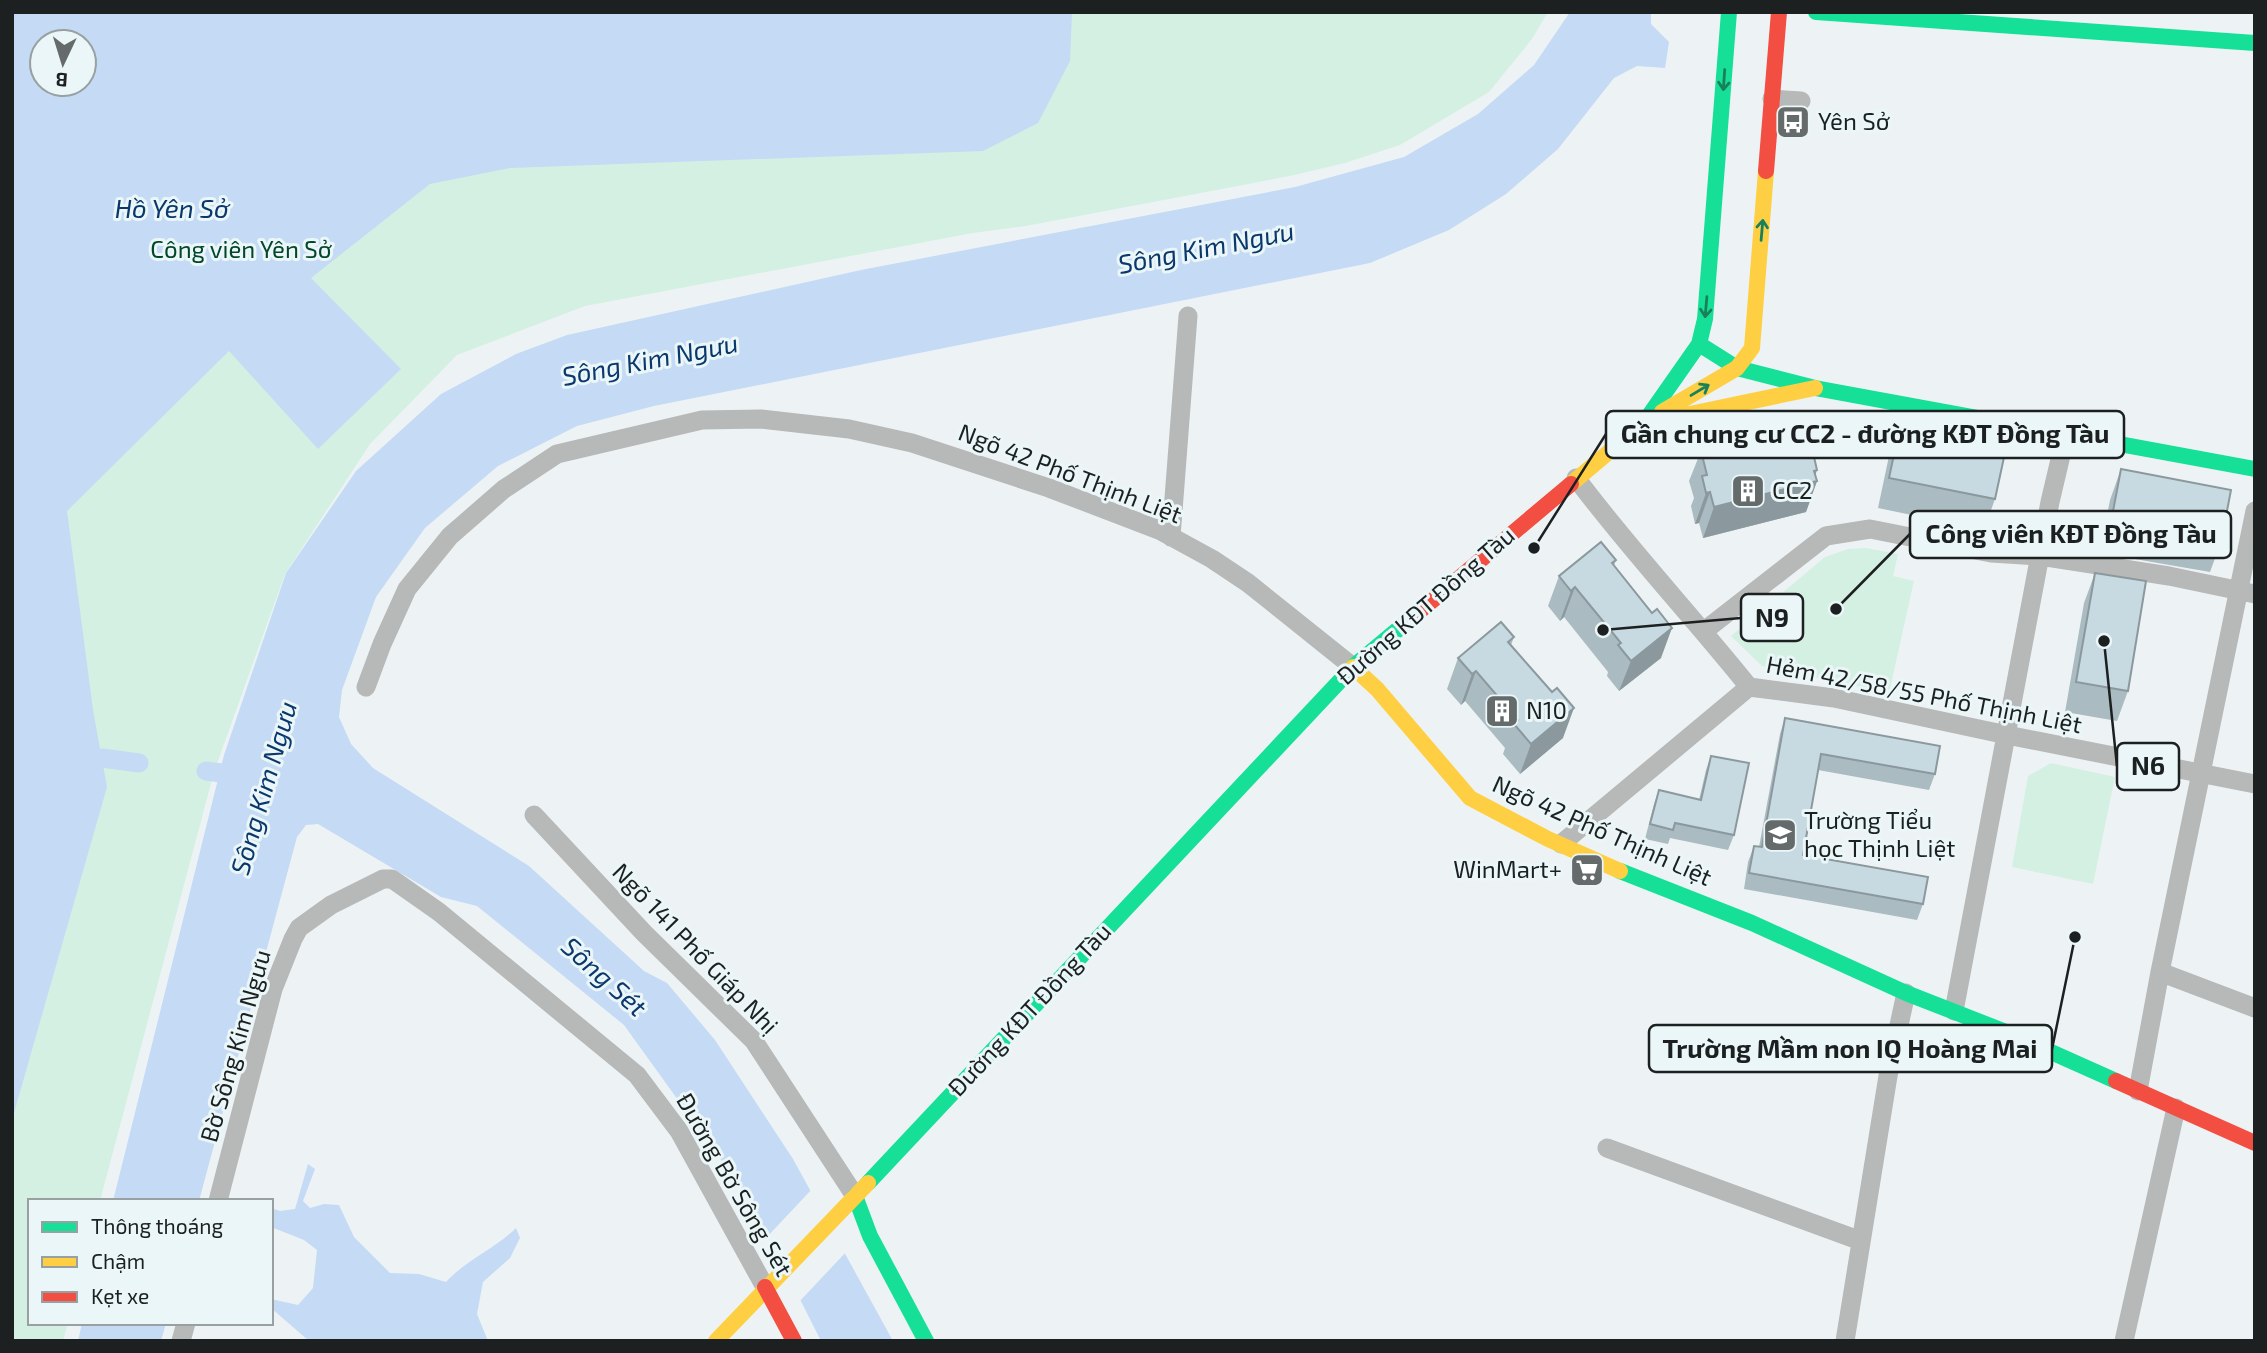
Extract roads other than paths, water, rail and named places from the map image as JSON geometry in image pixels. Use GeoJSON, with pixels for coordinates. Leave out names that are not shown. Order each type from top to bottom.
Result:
{"type":"FeatureCollection","features":[{"type":"Feature","properties":{"kind":"street"},"geometry":{"type":"LineString","coordinates":[[1642,424],[1699,344],[1705,319],[1729,12]]}},
{"type":"Feature","properties":{"kind":"street"},"geometry":{"type":"LineString","coordinates":[[1642,424],[1737,368],[1752,348],[1779,12]]}},
{"type":"Feature","properties":{"kind":"street"},"geometry":{"type":"LineString","coordinates":[[1816,12],[2255,43]]}},
{"type":"Feature","properties":{"kind":"street"},"geometry":{"type":"LineString","coordinates":[[1772,99],[1801,101]]}},
{"type":"Feature","properties":{"kind":"street"},"geometry":{"type":"LineString","coordinates":[[1171,537],[1188,316]]}},
{"type":"Feature","properties":{"kind":"street"},"geometry":{"type":"LineString","coordinates":[[1699,344],[1752,348]]}},
{"type":"Feature","properties":{"kind":"street"},"geometry":{"type":"LineString","coordinates":[[1699,344],[1737,368],[1815,388]]}},
{"type":"Feature","properties":{"kind":"street"},"geometry":{"type":"LineString","coordinates":[[1752,348],[1762,363],[1815,388]]}},
{"type":"Feature","properties":{"kind":"street","name":"Đường KĐT Đồng Tàu"},"geometry":{"type":"LineString","coordinates":[[770,1283],[1353,667],[1642,424],[1815,388],[2255,469]]}},
{"type":"Feature","properties":{"kind":"street","name":"Ngõ 42 Phố Thịnh Liệt"},"geometry":{"type":"LineString","coordinates":[[366,687],[382,643],[407,589],[450,536],[504,489],[557,454],[702,420],[794,421],[849,429],[912,443],[1049,488],[1171,537],[1212,559],[1248,583],[1377,689],[1469,798],[1618,870],[1752,923],[1906,993],[1954,1011],[2255,1143]]}},
{"type":"Feature","properties":{"kind":"street"},"geometry":{"type":"LineString","coordinates":[[1954,1011],[2040,556],[2066,435]]}},
{"type":"Feature","properties":{"kind":"street"},"geometry":{"type":"LineString","coordinates":[[1561,844],[1749,687],[1612,526],[1576,478]]}},
{"type":"Feature","properties":{"kind":"street"},"geometry":{"type":"LineString","coordinates":[[2138,1091],[2202,773],[2247,592],[2255,512]]}},
{"type":"Feature","properties":{"kind":"street"},"geometry":{"type":"LineString","coordinates":[[1704,631],[1826,536],[1870,529],[1991,553],[2040,556],[2169,576],[2247,592]]}},
{"type":"Feature","properties":{"kind":"street","name":"Hẻm 42/58/55 Phố Thịnh Liệt"},"geometry":{"type":"LineString","coordinates":[[1749,687],[1834,698],[2255,784]]}},
{"type":"Feature","properties":{"kind":"street","name":"Ngõ 141 Phố Giáp Nhị"},"geometry":{"type":"LineString","coordinates":[[534,815],[644,933],[754,1041],[855,1196]]}},
{"type":"Feature","properties":{"kind":"street","name":"Bờ Sông Kim Ngưu"},"geometry":{"type":"LineString","coordinates":[[219,1199],[273,989],[293,939],[299,928],[331,905],[383,879],[391,879]]}},
{"type":"Feature","properties":{"kind":"street","name":"Đường Bờ Sông Sét"},"geometry":{"type":"LineString","coordinates":[[391,879],[439,912],[637,1076],[679,1131],[770,1283],[794,1341]]}},
{"type":"Feature","properties":{"kind":"street"},"geometry":{"type":"LineString","coordinates":[[2160,972],[2255,1008]]}},
{"type":"Feature","properties":{"kind":"street"},"geometry":{"type":"LineString","coordinates":[[1845,1341],[1888,1076],[1906,993]]}},
{"type":"Feature","properties":{"kind":"street"},"geometry":{"type":"LineString","coordinates":[[2124,1341],[2176,1108]]}},
{"type":"Feature","properties":{"kind":"street"},"geometry":{"type":"LineString","coordinates":[[1607,1148],[1861,1241]]}},
{"type":"Feature","properties":{"kind":"street"},"geometry":{"type":"LineString","coordinates":[[855,1196],[870,1236],[926,1341]]}},
{"type":"Feature","properties":{"kind":"street"},"geometry":{"type":"LineString","coordinates":[[716,1341],[770,1283]]}},
{"type":"Feature","properties":{"kind":"water","name":"Hồ Yên Sở"},"geometry":{"type":"Polygon","coordinates":[[[12,12],[1072,12],[1070,61],[1038,123],[983,151],[510,168],[430,184],[311,278],[401,369],[318,449],[229,351],[67,511],[93,710],[107,787],[12,1120],[12,12]]]}},
{"type":"Feature","properties":{"kind":"water"},"geometry":{"type":"Polygon","coordinates":[[[1570,12],[1651,12],[1651,24],[1669,42],[1665,68],[1637,66],[1614,78],[1558,149],[1506,194],[1449,230],[1370,263],[654,406],[577,426],[498,466],[425,528],[376,597],[342,690],[339,717],[351,744],[373,768],[529,866],[644,971],[667,983],[715,1040],[793,1159],[893,1341],[821,1341],[750,1200],[624,1025],[477,906],[441,897],[318,824],[306,825],[297,837],[200,1199],[113,1199],[224,755],[286,573],[356,471],[441,394],[516,354],[567,335],[861,270],[1295,187],[1404,157],[1478,114],[1534,65],[1570,12]]]}},
{"type":"Feature","properties":{"kind":"water"},"geometry":{"type":"Polygon","coordinates":[[[308,1164],[315,1169],[303,1201],[310,1208],[324,1204],[339,1205],[354,1237],[390,1273],[419,1274],[446,1282],[462,1267],[516,1228],[520,1238],[510,1258],[483,1282],[477,1314],[488,1341],[309,1341],[273,1310],[273,1299],[298,1305],[313,1288],[317,1250],[304,1240],[273,1228],[273,1209],[280,1211],[295,1209],[308,1164]]]}},
{"type":"Feature","properties":{"kind":"water"},"geometry":{"type":"Polygon","coordinates":[[[82,1325],[165,1325],[161,1341],[78,1341],[82,1325]]]}},
{"type":"Feature","properties":{"kind":"waterway"},"geometry":{"type":"LineString","coordinates":[[102,758],[139,763]]}},
{"type":"Feature","properties":{"kind":"waterway","name":"Sông Kim Ngưu"},"geometry":{"type":"LineString","coordinates":[[206,771],[245,776]]}},
{"type":"Feature","properties":{"kind":"place","name":"Yên Sở"},"geometry":{"type":"Point","coordinates":[1793,122]}},
{"type":"Feature","properties":{"kind":"place","name":"CC2"},"geometry":{"type":"Point","coordinates":[1748,491]}},
{"type":"Feature","properties":{"kind":"place","name":"Gần chung cư CC2 - đường KĐT Đồng Tàu"},"geometry":{"type":"Point","coordinates":[1534,548]}},
{"type":"Feature","properties":{"kind":"place","name":"Công viên KĐT Đồng Tàu"},"geometry":{"type":"Point","coordinates":[1836,609]}},
{"type":"Feature","properties":{"kind":"place","name":"N9"},"geometry":{"type":"Point","coordinates":[1603,630]}},
{"type":"Feature","properties":{"kind":"place","name":"N6"},"geometry":{"type":"Point","coordinates":[2104,641]}},
{"type":"Feature","properties":{"kind":"place","name":"N10"},"geometry":{"type":"Point","coordinates":[1502,711]}},
{"type":"Feature","properties":{"kind":"place","name":"Trường Tiểu học Thịnh Liệt"},"geometry":{"type":"Point","coordinates":[1780,835]}},
{"type":"Feature","properties":{"kind":"place","name":"WinMart+"},"geometry":{"type":"Point","coordinates":[1587,870]}},
{"type":"Feature","properties":{"kind":"place","name":"Trường Mầm non IQ Hoàng Mai"},"geometry":{"type":"Point","coordinates":[2075,937]}},
{"type":"Feature","properties":{"kind":"park label","name":"Công viên Yên Sở"},"geometry":{"type":"Point","coordinates":[241,250]}},
{"type":"Feature","properties":{"kind":"water label","name":"Sông Sét"},"geometry":{"type":"Point","coordinates":[604,977]}}]}
